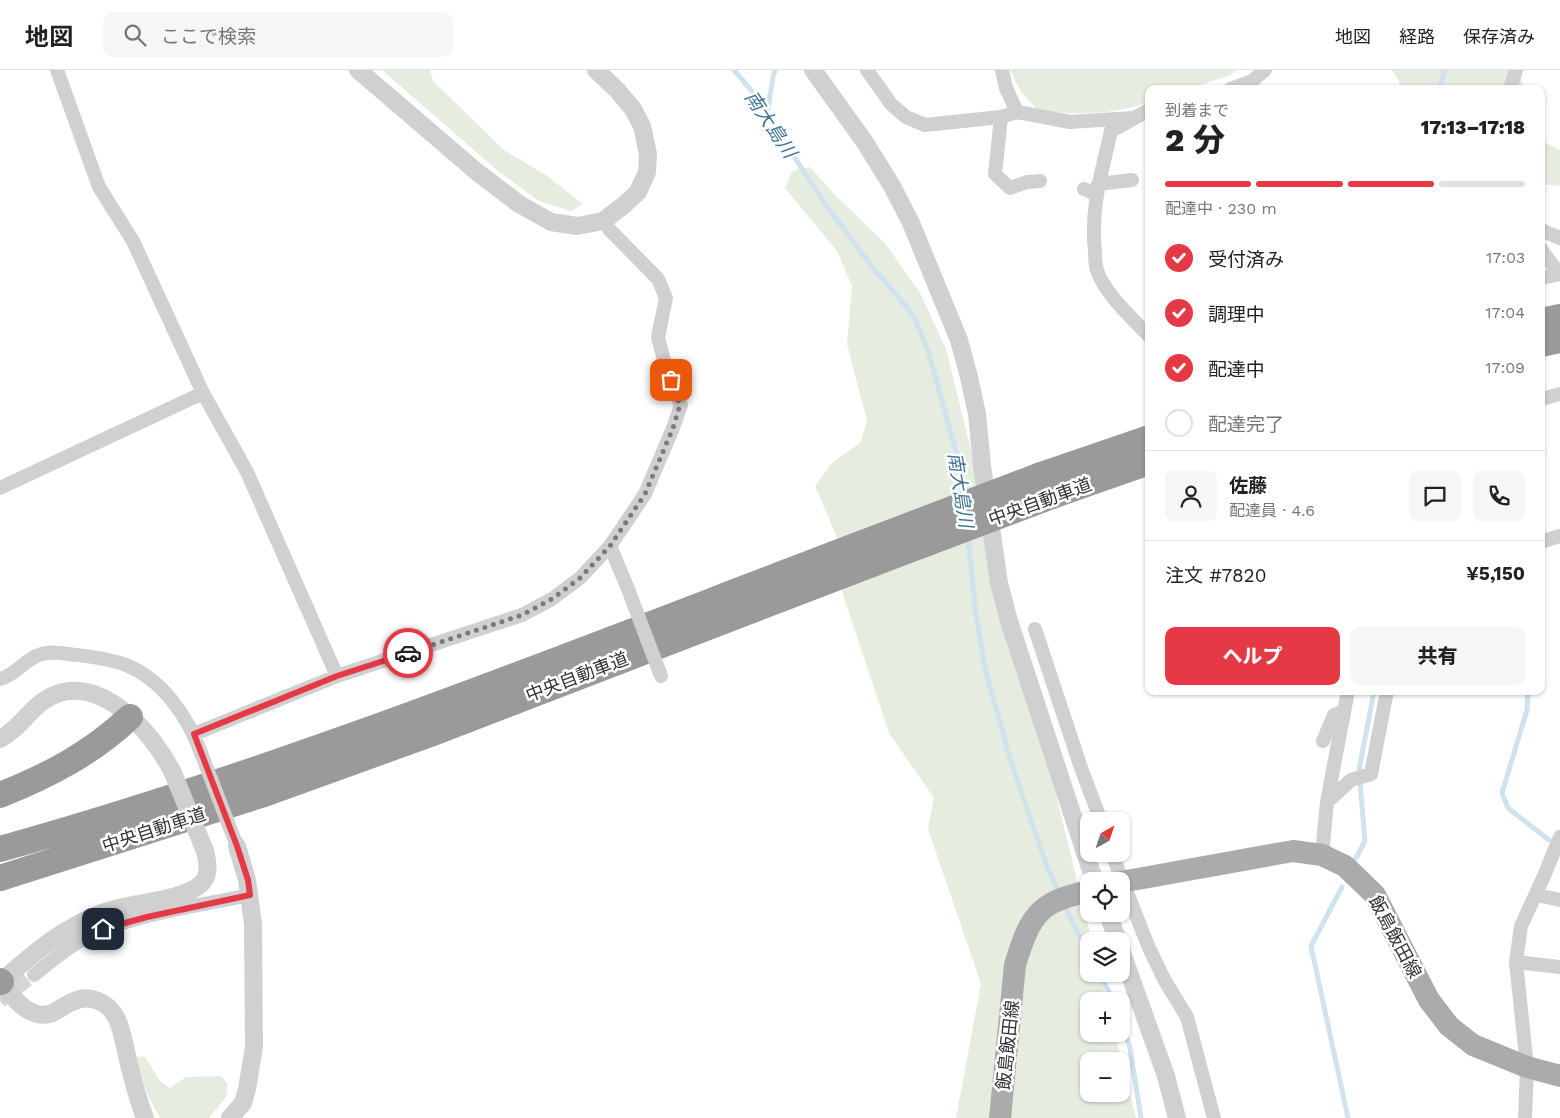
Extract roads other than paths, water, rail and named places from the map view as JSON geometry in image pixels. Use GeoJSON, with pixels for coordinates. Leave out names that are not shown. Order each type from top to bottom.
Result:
{"type":"FeatureCollection","features":[{"type":"Feature","properties":{"kind":"highway"},"geometry":{"type":"LineString","coordinates":[[1545,320],[1560,317]]}},
{"type":"Feature","properties":{"kind":"highway"},"geometry":{"type":"LineString","coordinates":[[1545,343],[1560,340]]}},
{"type":"Feature","properties":{"kind":"highway","name":"中央自動車道"},"geometry":{"type":"LineString","coordinates":[[0,849],[76,828],[258,768],[868,553],[1046,486],[1145,440]]}},
{"type":"Feature","properties":{"kind":"highway","name":"中央自動車道"},"geometry":{"type":"LineString","coordinates":[[1046,486],[1145,463]]}},
{"type":"Feature","properties":{"kind":"highway","name":"中央自動車道"},"geometry":{"type":"LineString","coordinates":[[0,878],[264,794],[433,733],[868,553]]}},
{"type":"Feature","properties":{"kind":"highway"},"geometry":{"type":"LineString","coordinates":[[0,795],[74,761],[111,735],[130,717]]}},
{"type":"Feature","properties":{"kind":"highway"},"geometry":{"type":"LineString","coordinates":[[0,844],[76,828]]}},
{"type":"Feature","properties":{"kind":"highway"},"geometry":{"type":"LineString","coordinates":[[0,890],[60,868],[99,848]]}},
{"type":"Feature","properties":{"kind":"main road","name":"飯島飯田線"},"geometry":{"type":"LineString","coordinates":[[1130,881],[1293,851],[1322,855],[1344,866],[1375,895],[1429,1000],[1449,1026],[1473,1045],[1527,1067],[1560,1076]]}},
{"type":"Feature","properties":{"kind":"main road","name":"飯島飯田線"},"geometry":{"type":"LineString","coordinates":[[1000,1118],[1015,965],[1023,942],[1033,920],[1051,903],[1080,893]]}},
{"type":"Feature","properties":{"kind":"street"},"geometry":{"type":"LineString","coordinates":[[57,70],[99,187],[133,241],[203,393],[247,472],[337,676]]}},
{"type":"Feature","properties":{"kind":"street"},"geometry":{"type":"LineString","coordinates":[[358,70],[477,172],[518,204],[551,222],[577,226],[603,221],[638,192],[647,172],[648,154],[642,126],[633,109],[618,91],[596,70]]}},
{"type":"Feature","properties":{"kind":"street"},"geometry":{"type":"LineString","coordinates":[[813,70],[864,141],[892,186],[911,223],[959,340],[970,377],[977,414],[982,466],[999,583],[1009,621],[1089,865]]}},
{"type":"Feature","properties":{"kind":"street"},"geometry":{"type":"LineString","coordinates":[[867,70],[891,104],[906,117],[925,125],[1001,117],[1017,112],[1070,122],[1133,118]]}},
{"type":"Feature","properties":{"kind":"street"},"geometry":{"type":"LineString","coordinates":[[1002,70],[1006,88],[1017,112]]}},
{"type":"Feature","properties":{"kind":"street"},"geometry":{"type":"LineString","coordinates":[[1243,85],[1252,82],[1265,70]]}},
{"type":"Feature","properties":{"kind":"street"},"geometry":{"type":"LineString","coordinates":[[1511,85],[1516,70]]}},
{"type":"Feature","properties":{"kind":"street"},"geometry":{"type":"LineString","coordinates":[[1145,112],[1111,131],[1093,189],[1092,232],[1097,270],[1107,288],[1145,332]]}},
{"type":"Feature","properties":{"kind":"street"},"geometry":{"type":"LineString","coordinates":[[1001,117],[995,174],[1010,188],[1028,182],[1040,181]]}},
{"type":"Feature","properties":{"kind":"street"},"geometry":{"type":"LineString","coordinates":[[1093,189],[1132,180]]}},
{"type":"Feature","properties":{"kind":"street"},"geometry":{"type":"LineString","coordinates":[[194,734],[337,676],[522,615],[552,599],[580,578],[610,546],[645,494],[673,428],[680,405],[666,368],[658,337],[666,298],[658,279],[603,221]]}},
{"type":"Feature","properties":{"kind":"street"},"geometry":{"type":"LineString","coordinates":[[1545,232],[1560,238]]}},
{"type":"Feature","properties":{"kind":"street"},"geometry":{"type":"LineString","coordinates":[[1545,254],[1560,274],[1545,277]]}},
{"type":"Feature","properties":{"kind":"street"},"geometry":{"type":"LineString","coordinates":[[0,488],[203,393]]}},
{"type":"Feature","properties":{"kind":"street"},"geometry":{"type":"LineString","coordinates":[[1545,398],[1560,394]]}},
{"type":"Feature","properties":{"kind":"street"},"geometry":{"type":"LineString","coordinates":[[1545,541],[1560,536]]}},
{"type":"Feature","properties":{"kind":"street"},"geometry":{"type":"LineString","coordinates":[[610,546],[662,676]]}},
{"type":"Feature","properties":{"kind":"street"},"geometry":{"type":"LineString","coordinates":[[1035,628],[1080,765],[1098,812]]}},
{"type":"Feature","properties":{"kind":"street"},"geometry":{"type":"LineString","coordinates":[[0,679],[7,677],[38,655],[49,653],[99,658],[117,662],[147,677],[160,688],[183,716],[194,734],[237,846],[248,880],[250,895],[255,949],[254,1047],[243,1103],[230,1118]]}},
{"type":"Feature","properties":{"kind":"street"},"geometry":{"type":"LineString","coordinates":[[0,739],[17,727],[37,706],[51,697],[66,692],[81,692],[96,695],[111,702],[130,717],[164,755],[205,851],[208,864],[206,874],[202,883],[193,890],[179,895],[103,912],[80,922],[38,949],[0,981],[27,1010],[38,1014],[50,1015],[72,1001],[84,998],[102,1002],[109,1008],[121,1030],[135,1088],[145,1118]]}},
{"type":"Feature","properties":{"kind":"street"},"geometry":{"type":"LineString","coordinates":[[1322,855],[1327,802],[1347,695]]}},
{"type":"Feature","properties":{"kind":"street"},"geometry":{"type":"LineString","coordinates":[[1327,802],[1351,780],[1371,774],[1386,695]]}},
{"type":"Feature","properties":{"kind":"street"},"geometry":{"type":"LineString","coordinates":[[1322,741],[1334,715],[1344,711]]}},
{"type":"Feature","properties":{"kind":"street"},"geometry":{"type":"LineString","coordinates":[[1525,1118],[1527,1067],[1516,962],[1522,926],[1560,837]]}},
{"type":"Feature","properties":{"kind":"street"},"geometry":{"type":"LineString","coordinates":[[34,975],[60,954],[103,929],[147,917],[250,895]]}},
{"type":"Feature","properties":{"kind":"street"},"geometry":{"type":"LineString","coordinates":[[1536,895],[1560,900]]}},
{"type":"Feature","properties":{"kind":"street"},"geometry":{"type":"LineString","coordinates":[[1130,902],[1165,981],[1187,1017],[1214,1118]]}},
{"type":"Feature","properties":{"kind":"street"},"geometry":{"type":"LineString","coordinates":[[1516,962],[1560,967]]}},
{"type":"Feature","properties":{"kind":"street"},"geometry":{"type":"LineString","coordinates":[[1130,975],[1166,1076],[1176,1118]]}},
{"type":"Feature","properties":{"kind":"waterway","name":"南大島川"},"geometry":{"type":"LineString","coordinates":[[734,70],[750,89],[823,201],[873,268],[915,319],[928,351],[962,473],[964,496]]}},
{"type":"Feature","properties":{"kind":"waterway"},"geometry":{"type":"LineString","coordinates":[[767,115],[775,70]]}},
{"type":"Feature","properties":{"kind":"waterway"},"geometry":{"type":"LineString","coordinates":[[1440,85],[1445,70]]}},
{"type":"Feature","properties":{"kind":"waterway","name":"南大島川"},"geometry":{"type":"LineString","coordinates":[[968,537],[976,615],[985,668],[1011,762],[1048,869],[1060,895]]}},
{"type":"Feature","properties":{"kind":"waterway"},"geometry":{"type":"LineString","coordinates":[[1356,858],[1365,841],[1359,770],[1373,695]]}},
{"type":"Feature","properties":{"kind":"waterway"},"geometry":{"type":"LineString","coordinates":[[1528,695],[1527,710],[1502,793],[1508,808],[1549,840]]}},
{"type":"Feature","properties":{"kind":"waterway"},"geometry":{"type":"LineString","coordinates":[[1342,887],[1311,946],[1348,1118]]}},
{"type":"Feature","properties":{"kind":"waterway","name":"南大島川"},"geometry":{"type":"LineString","coordinates":[[1064,905],[1080,936]]}},
{"type":"Feature","properties":{"kind":"waterway","name":"南大島川"},"geometry":{"type":"LineString","coordinates":[[1103,982],[1109,992]]}},
{"type":"Feature","properties":{"kind":"waterway","name":"南大島川"},"geometry":{"type":"LineString","coordinates":[[1128,1042],[1141,1118]]}},
{"type":"Feature","properties":{"kind":"tunnel"},"geometry":{"type":"LineString","coordinates":[[1089,865],[1092,872]]}},
{"type":"Feature","properties":{"kind":"tunnel"},"geometry":{"type":"LineString","coordinates":[[0,1001],[34,975]]}}]}
